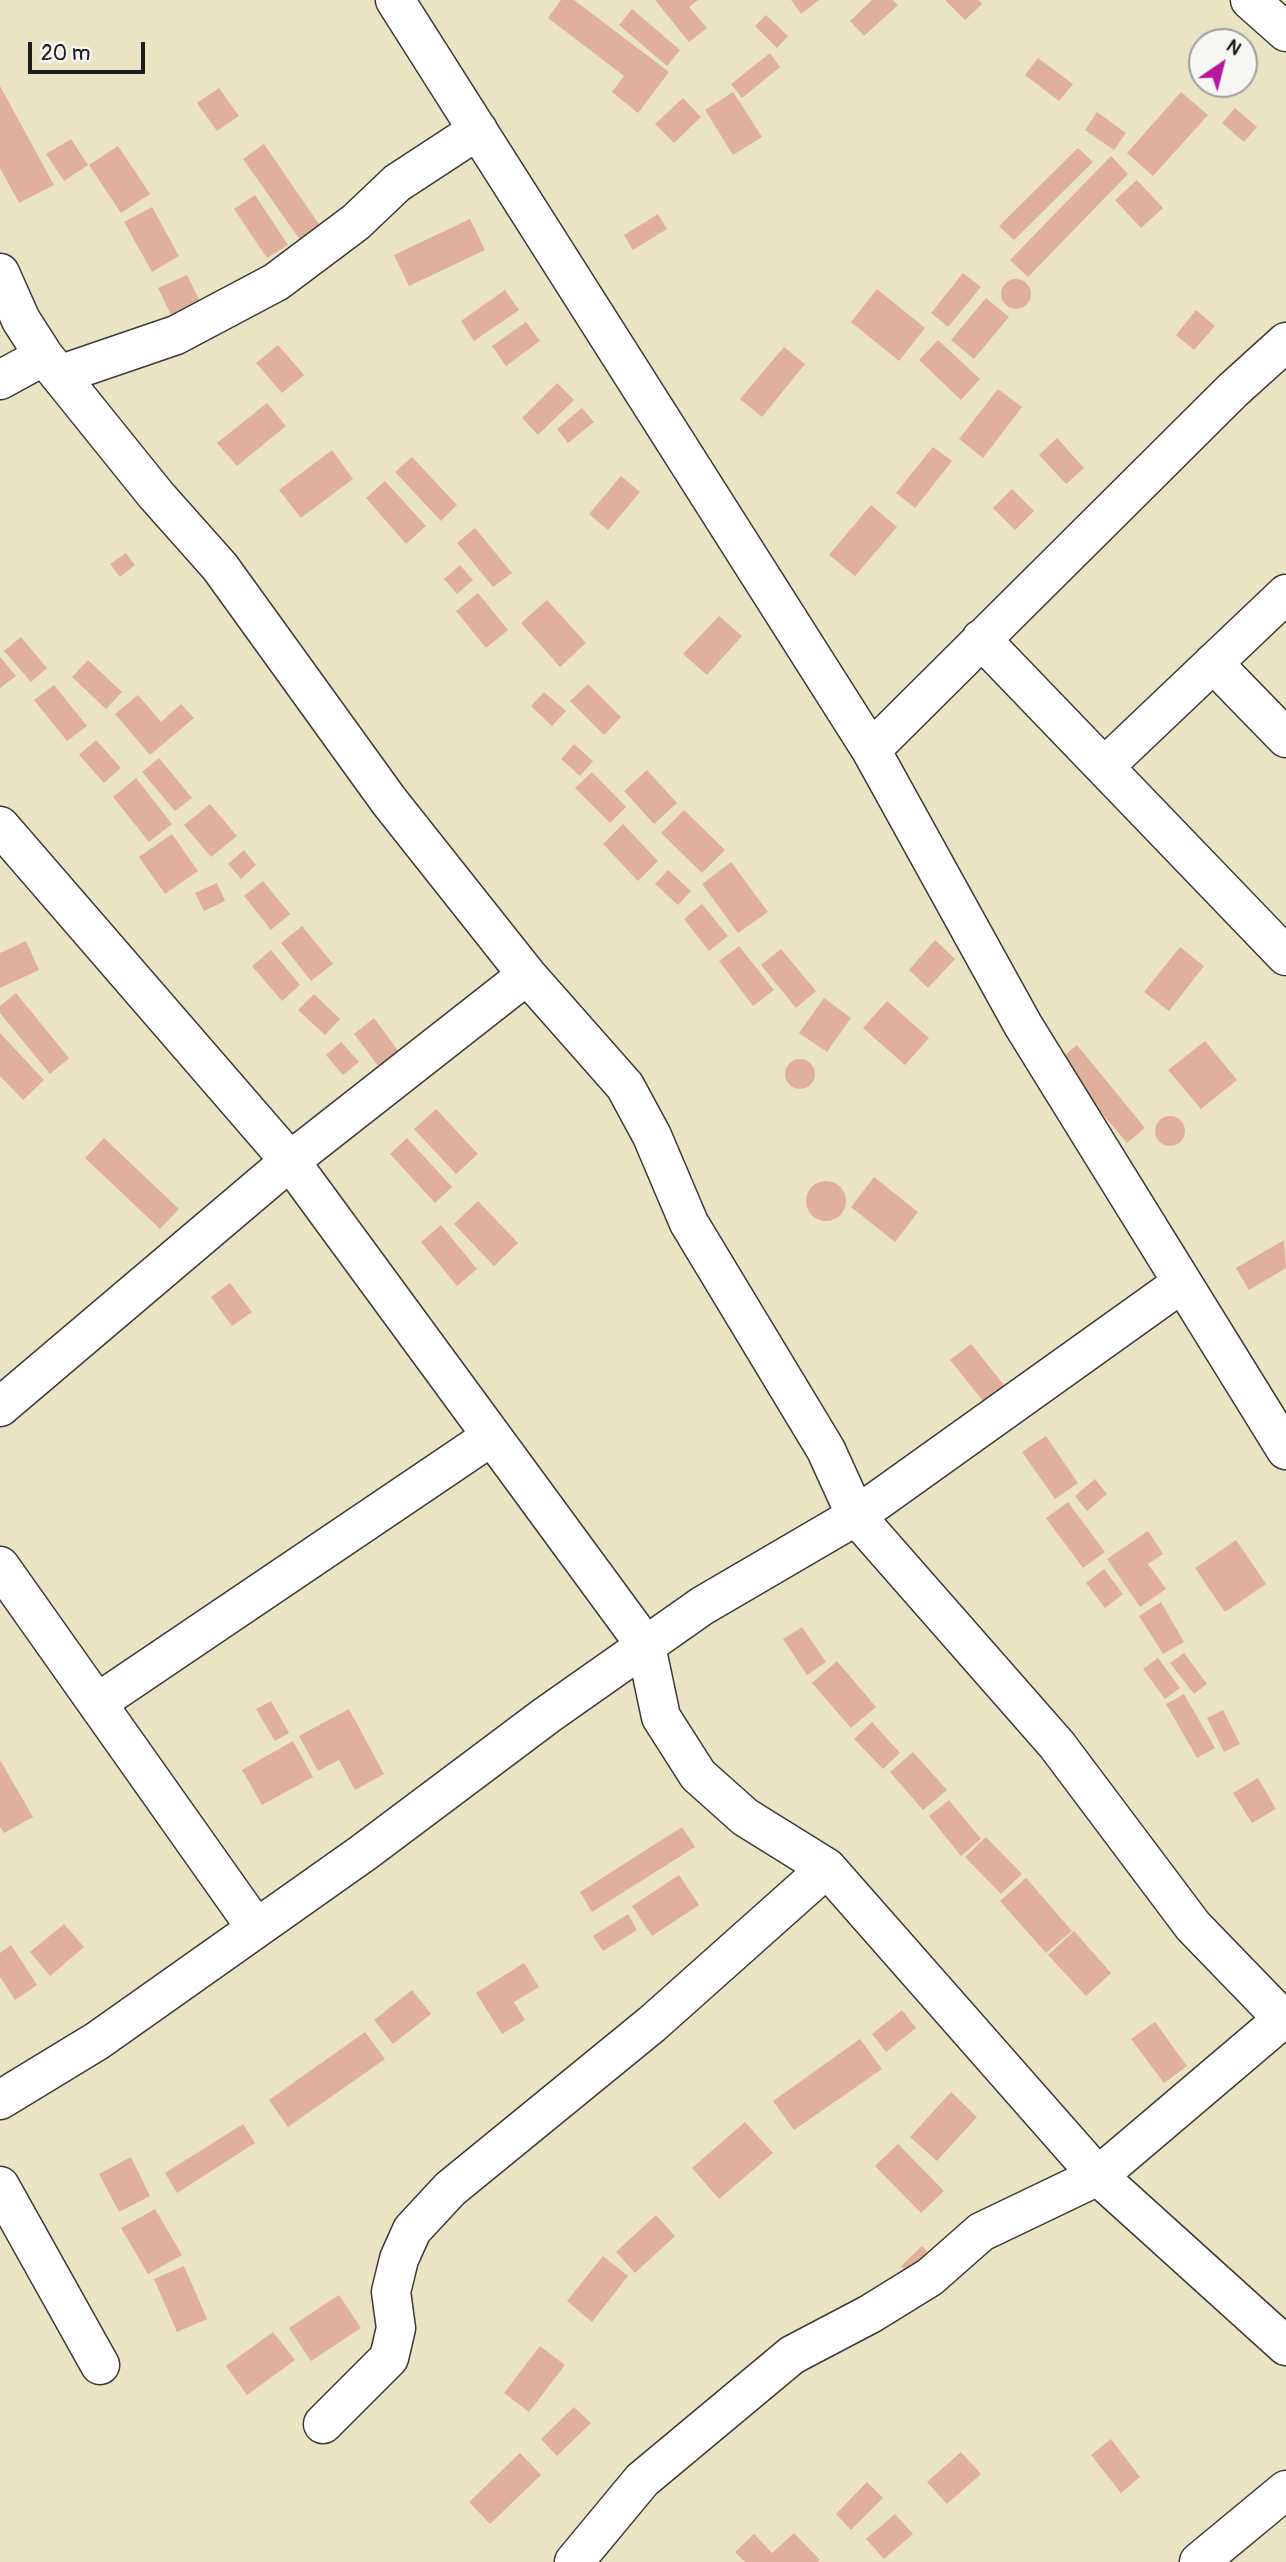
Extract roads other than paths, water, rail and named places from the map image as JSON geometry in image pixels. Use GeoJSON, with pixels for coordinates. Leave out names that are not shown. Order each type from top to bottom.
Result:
{"type":"FeatureCollection","features":[{"type":"Feature","properties":{"kind":"street"},"geometry":{"type":"LineString","coordinates":[[395,0],[871,750],[1023,1025],[1286,1450]]}},
{"type":"Feature","properties":{"kind":"street"},"geometry":{"type":"LineString","coordinates":[[1250,0],[1286,32]]}},
{"type":"Feature","properties":{"kind":"street"},"geometry":{"type":"LineString","coordinates":[[0,380],[176,335],[276,282],[356,222],[397,183],[478,130]]}},
{"type":"Feature","properties":{"kind":"street"},"geometry":{"type":"LineString","coordinates":[[0,273],[21,320],[51,366],[156,495],[220,568],[388,801],[527,975],[625,1086],[652,1136],[689,1223],[827,1450],[856,1516],[1057,1745],[1193,1926],[1285,2020],[1098,2176],[981,2232],[930,2277],[870,2314],[792,2355],[642,2480],[574,2562]]}},
{"type":"Feature","properties":{"kind":"street"},"geometry":{"type":"LineString","coordinates":[[871,750],[1233,390],[1286,342]]}},
{"type":"Feature","properties":{"kind":"street"},"geometry":{"type":"LineString","coordinates":[[1104,767],[1286,594]]}},
{"type":"Feature","properties":{"kind":"street"},"geometry":{"type":"LineString","coordinates":[[981,639],[1286,956]]}},
{"type":"Feature","properties":{"kind":"street"},"geometry":{"type":"LineString","coordinates":[[1213,663],[1286,738]]}},
{"type":"Feature","properties":{"kind":"street"},"geometry":{"type":"LineString","coordinates":[[0,826],[290,1161],[646,1646],[661,1717],[698,1776],[745,1817],[827,1868],[1098,2176],[1286,2346]]}},
{"type":"Feature","properties":{"kind":"street"},"geometry":{"type":"LineString","coordinates":[[0,1407],[290,1161],[527,975]]}},
{"type":"Feature","properties":{"kind":"street"},"geometry":{"type":"LineString","coordinates":[[0,2100],[97,2040],[257,1928],[702,1606],[856,1516],[1182,1283]]}},
{"type":"Feature","properties":{"kind":"street"},"geometry":{"type":"LineString","coordinates":[[97,1703],[492,1436]]}},
{"type":"Feature","properties":{"kind":"street"},"geometry":{"type":"LineString","coordinates":[[0,1566],[257,1928]]}},
{"type":"Feature","properties":{"kind":"street"},"geometry":{"type":"LineString","coordinates":[[323,2424],[389,2358],[396,2328],[391,2292],[399,2259],[412,2230],[450,2189],[652,2024],[827,1868]]}},
{"type":"Feature","properties":{"kind":"street"},"geometry":{"type":"LineString","coordinates":[[0,2186],[100,2365]]}},
{"type":"Feature","properties":{"kind":"street"},"geometry":{"type":"LineString","coordinates":[[1199,2562],[1286,2490]]}}]}
